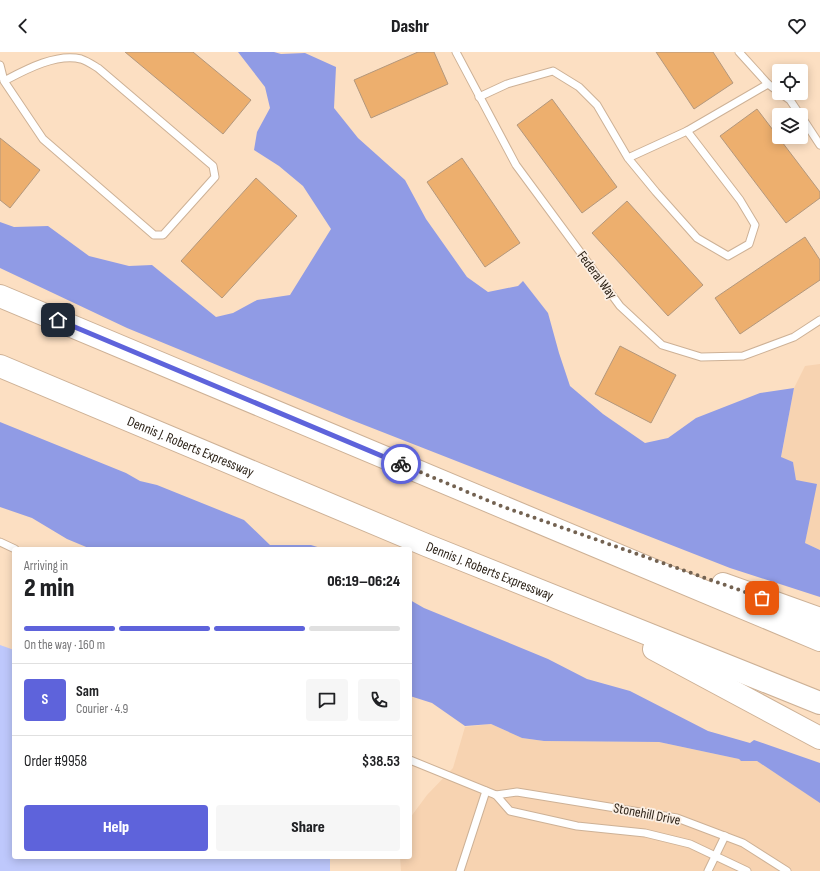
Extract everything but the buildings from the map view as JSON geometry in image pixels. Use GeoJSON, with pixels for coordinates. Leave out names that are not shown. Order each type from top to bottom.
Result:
{"type":"FeatureCollection","features":[{"type":"Feature","properties":{"kind":"highway"},"geometry":{"type":"LineString","coordinates":[[0,296],[820,640]]}},
{"type":"Feature","properties":{"kind":"highway"},"geometry":{"type":"LineString","coordinates":[[0,366],[51,386]]}},
{"type":"Feature","properties":{"kind":"highway"},"geometry":{"type":"LineString","coordinates":[[0,371],[51,386]]}},
{"type":"Feature","properties":{"kind":"highway","name":"Dennis J. Roberts Expressway"},"geometry":{"type":"LineString","coordinates":[[51,386],[561,600],[696,652],[820,703]]}},
{"type":"Feature","properties":{"kind":"highway"},"geometry":{"type":"LineString","coordinates":[[501,506],[820,619]]}},
{"type":"Feature","properties":{"kind":"highway"},"geometry":{"type":"LineString","coordinates":[[561,600],[714,679],[820,738]]}},
{"type":"Feature","properties":{"kind":"lane","name":"Federal Way"},"geometry":{"type":"LineString","coordinates":[[456,52],[516,165],[620,306],[662,345],[701,358],[743,356],[794,338],[820,320]]}},
{"type":"Feature","properties":{"kind":"lane"},"geometry":{"type":"LineString","coordinates":[[739,52],[772,87]]}},
{"type":"Feature","properties":{"kind":"lane"},"geometry":{"type":"LineString","coordinates":[[0,65],[4,81],[44,139],[154,234],[163,234],[215,177],[213,166],[98,68],[81,59],[50,61],[33,66],[4,81]]}},
{"type":"Feature","properties":{"kind":"lane"},"geometry":{"type":"LineString","coordinates":[[479,97],[508,84],[553,71],[579,87],[597,105],[628,158],[656,192],[697,238],[728,256],[749,244],[755,225],[740,200],[687,131]]}},
{"type":"Feature","properties":{"kind":"lane"},"geometry":{"type":"LineString","coordinates":[[628,158],[687,131],[768,84]]}},
{"type":"Feature","properties":{"kind":"lane"},"geometry":{"type":"LineString","coordinates":[[808,126],[820,144]]}},
{"type":"Feature","properties":{"kind":"lane"},"geometry":{"type":"LineString","coordinates":[[0,542],[12,548]]}},
{"type":"Feature","properties":{"kind":"lane","name":"Stonehill Drive"},"geometry":{"type":"LineString","coordinates":[[412,761],[496,795],[510,811],[577,826],[645,833],[690,844],[747,871]]}},
{"type":"Feature","properties":{"kind":"lane"},"geometry":{"type":"LineString","coordinates":[[460,871],[486,791]]}},
{"type":"Feature","properties":{"kind":"lane","name":"Stonehill Drive"},"geometry":{"type":"LineString","coordinates":[[496,795],[517,792],[677,818],[744,843],[787,871]]}},
{"type":"Feature","properties":{"kind":"lane"},"geometry":{"type":"LineString","coordinates":[[708,871],[725,836]]}},
{"type":"Feature","properties":{"kind":"shaded area"},"geometry":{"type":"Polygon","coordinates":[[[238,52],[274,52],[281,54],[305,53],[336,67],[334,108],[358,138],[405,180],[426,219],[467,277],[488,292],[518,286],[523,281],[548,313],[570,386],[603,414],[645,443],[668,438],[696,418],[760,393],[794,388],[781,457],[793,462],[796,480],[817,484],[805,543],[820,550],[820,597],[730,568],[349,419],[127,328],[0,268],[0,222],[14,227],[48,226],[89,256],[129,266],[152,265],[216,317],[233,313],[257,300],[290,295],[331,229],[303,186],[279,166],[254,150],[257,132],[270,108],[265,87],[238,52]]]}},
{"type":"Feature","properties":{"kind":"shaded area"},"geometry":{"type":"Polygon","coordinates":[[[820,364],[820,550],[805,543],[808,524],[796,480],[793,462],[781,458],[794,388],[805,366],[820,364]]]}},
{"type":"Feature","properties":{"kind":"shaded area"},"geometry":{"type":"Polygon","coordinates":[[[0,422],[126,473],[140,481],[157,485],[244,520],[270,545],[311,545],[318,547],[86,547],[67,539],[32,518],[0,507],[0,422]]]}},
{"type":"Feature","properties":{"kind":"shaded area"},"geometry":{"type":"Polygon","coordinates":[[[412,601],[424,608],[548,659],[587,679],[630,691],[708,731],[750,743],[754,740],[820,763],[820,803],[757,761],[741,761],[739,759],[659,742],[544,741],[522,738],[491,724],[465,726],[432,703],[412,697],[412,601]]]}},
{"type":"Feature","properties":{"kind":"shaded area"},"geometry":{"type":"Polygon","coordinates":[[[0,645],[12,649],[12,859],[330,859],[330,871],[0,871],[0,645]]]}},
{"type":"Feature","properties":{"kind":"shaded area"},"geometry":{"type":"Polygon","coordinates":[[[491,724],[522,738],[544,741],[659,742],[739,759],[742,761],[757,761],[820,802],[820,871],[401,871],[400,859],[412,859],[412,815],[427,795],[453,768],[465,727],[491,724]]]}},
{"type":"Feature","properties":{"kind":"way so far"},"geometry":{"type":"LineString","coordinates":[[401,464],[501,506],[762,598]]}},
{"type":"Feature","properties":{"kind":"route"},"geometry":{"type":"LineString","coordinates":[[58,320],[401,464]]}}]}
